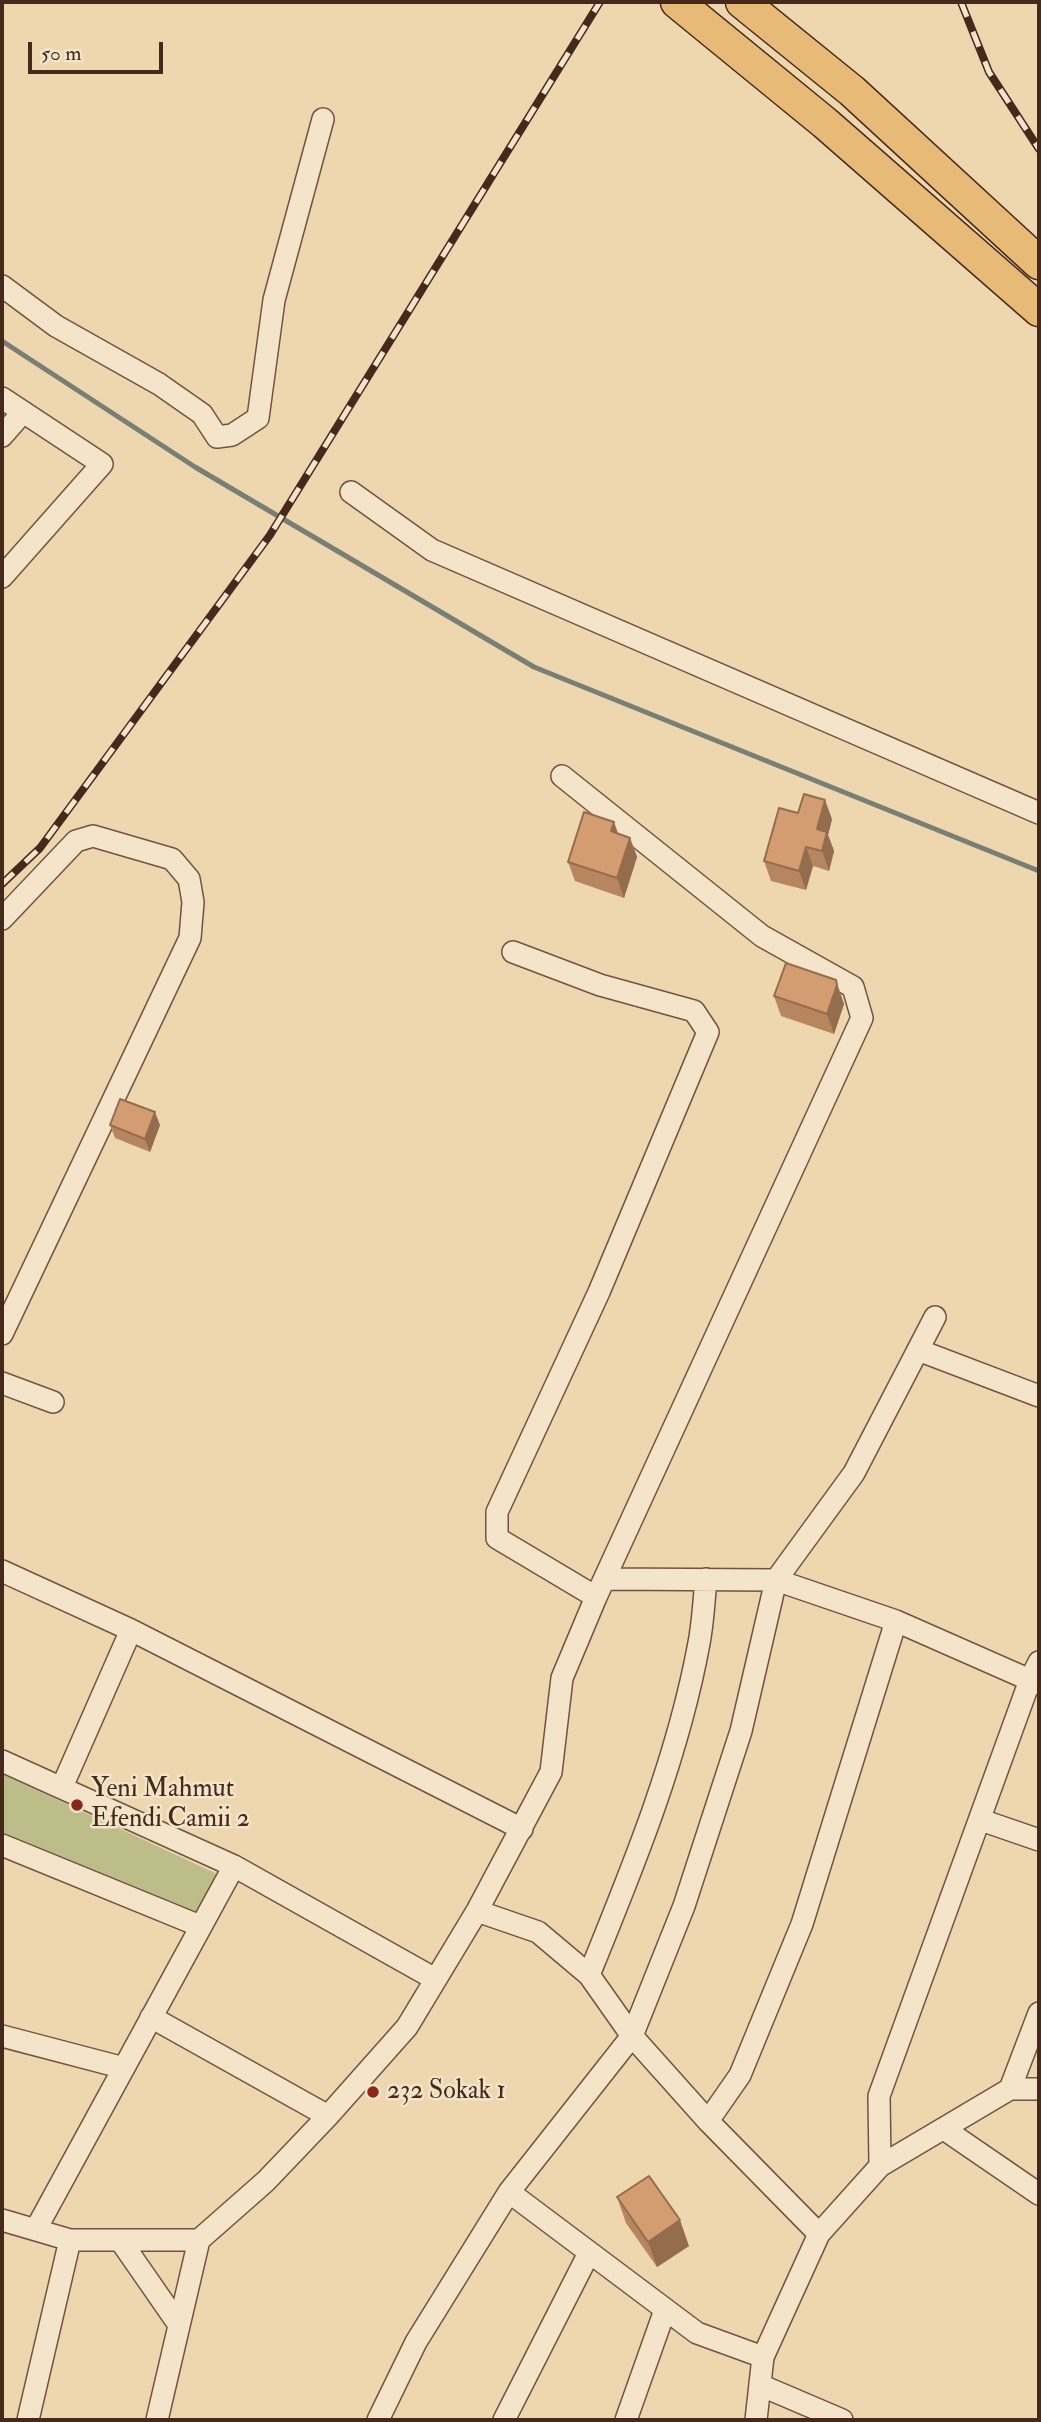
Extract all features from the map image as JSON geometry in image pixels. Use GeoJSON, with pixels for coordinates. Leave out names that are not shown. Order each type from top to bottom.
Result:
{"type":"FeatureCollection","features":[{"type":"Feature","properties":{"kind":"highway"},"geometry":{"type":"LineString","coordinates":[[677,2],[825,123],[1039,310]]}},
{"type":"Feature","properties":{"kind":"highway"},"geometry":{"type":"LineString","coordinates":[[742,2],[852,91],[1039,263]]}},
{"type":"Feature","properties":{"kind":"street"},"geometry":{"type":"LineString","coordinates":[[2,286],[56,326],[170,391],[202,414],[217,437],[232,435],[258,418],[274,300],[323,119]]}},
{"type":"Feature","properties":{"kind":"street"},"geometry":{"type":"LineString","coordinates":[[2,398],[102,464],[2,577]]}},
{"type":"Feature","properties":{"kind":"street"},"geometry":{"type":"LineString","coordinates":[[2,436],[23,412]]}},
{"type":"Feature","properties":{"kind":"street"},"geometry":{"type":"LineString","coordinates":[[351,492],[432,550],[1039,813]]}},
{"type":"Feature","properties":{"kind":"street"},"geometry":{"type":"LineString","coordinates":[[157,2420],[199,2240],[266,2181],[328,2116],[407,2026],[477,1911],[551,1772],[562,1678],[862,1018],[853,987],[762,936],[562,776]]}},
{"type":"Feature","properties":{"kind":"street"},"geometry":{"type":"LineString","coordinates":[[2,919],[76,841],[93,836],[172,859],[189,879],[193,902],[190,938],[2,1334]]}},
{"type":"Feature","properties":{"kind":"street"},"geometry":{"type":"LineString","coordinates":[[513,952],[600,985],[694,1011],[708,1032],[599,1292],[497,1512],[497,1538],[601,1588],[706,1579],[776,1580],[896,1621],[1036,1675],[879,2096],[880,2166]]}},
{"type":"Feature","properties":{"kind":"street"},"geometry":{"type":"LineString","coordinates":[[377,2420],[416,2342],[509,2192],[632,2036],[684,1906],[741,1731],[776,1580],[854,1473],[935,1317]]}},
{"type":"Feature","properties":{"kind":"street"},"geometry":{"type":"LineString","coordinates":[[918,1350],[1039,1396]]}},
{"type":"Feature","properties":{"kind":"street"},"geometry":{"type":"LineString","coordinates":[[2,1383],[52,1402]]}},
{"type":"Feature","properties":{"kind":"street"},"geometry":{"type":"LineString","coordinates":[[2,1571],[131,1630],[522,1829]]}},
{"type":"Feature","properties":{"kind":"street"},"geometry":{"type":"LineString","coordinates":[[589,1975],[627,1882],[674,1751],[700,1642],[706,1579]]}},
{"type":"Feature","properties":{"kind":"street"},"geometry":{"type":"LineString","coordinates":[[708,2121],[740,2075],[802,1924],[896,1621]]}},
{"type":"Feature","properties":{"kind":"street"},"geometry":{"type":"LineString","coordinates":[[62,1787],[131,1630]]}},
{"type":"Feature","properties":{"kind":"street"},"geometry":{"type":"LineString","coordinates":[[2,1761],[234,1866],[435,1979]]}},
{"type":"Feature","properties":{"kind":"street"},"geometry":{"type":"LineString","coordinates":[[981,1820],[1039,1840]]}},
{"type":"Feature","properties":{"kind":"street"},"geometry":{"type":"LineString","coordinates":[[2,1845],[200,1926]]}},
{"type":"Feature","properties":{"kind":"street"},"geometry":{"type":"LineString","coordinates":[[36,2229],[234,1866]]}},
{"type":"Feature","properties":{"kind":"street"},"geometry":{"type":"LineString","coordinates":[[477,1911],[538,1931],[589,1975],[632,2036],[708,2121],[818,2234]]}},
{"type":"Feature","properties":{"kind":"street"},"geometry":{"type":"LineString","coordinates":[[1010,2089],[1039,2014]]}},
{"type":"Feature","properties":{"kind":"street"},"geometry":{"type":"LineString","coordinates":[[151,2017],[328,2116]]}},
{"type":"Feature","properties":{"kind":"street"},"geometry":{"type":"LineString","coordinates":[[2,2036],[124,2068]]}},
{"type":"Feature","properties":{"kind":"street"},"geometry":{"type":"LineString","coordinates":[[756,2420],[763,2357],[818,2234],[880,2166],[1010,2089],[1039,2089]]}},
{"type":"Feature","properties":{"kind":"street"},"geometry":{"type":"LineString","coordinates":[[944,2129],[1039,2194]]}},
{"type":"Feature","properties":{"kind":"street"},"geometry":{"type":"LineString","coordinates":[[509,2192],[697,2333],[763,2357]]}},
{"type":"Feature","properties":{"kind":"street"},"geometry":{"type":"LineString","coordinates":[[2,2220],[70,2240],[199,2240]]}},
{"type":"Feature","properties":{"kind":"street"},"geometry":{"type":"LineString","coordinates":[[28,2420],[70,2240]]}},
{"type":"Feature","properties":{"kind":"street"},"geometry":{"type":"LineString","coordinates":[[120,2240],[179,2325]]}},
{"type":"Feature","properties":{"kind":"street"},"geometry":{"type":"LineString","coordinates":[[505,2420],[589,2253]]}},
{"type":"Feature","properties":{"kind":"street"},"geometry":{"type":"LineString","coordinates":[[626,2420],[665,2310]]}},
{"type":"Feature","properties":{"kind":"street"},"geometry":{"type":"LineString","coordinates":[[760,2385],[842,2420]]}},
{"type":"Feature","properties":{"kind":"green space"},"geometry":{"type":"Polygon","coordinates":[[[2,1774],[217,1874],[197,1913],[2,1836],[2,1774]]]}},
{"type":"Feature","properties":{"kind":"building"},"geometry":{"type":"Polygon","coordinates":[[[804,794],[825,800],[817,829],[827,832],[822,851],[806,847],[799,871],[764,861],[779,808],[798,813],[804,794]]]}},
{"type":"Feature","properties":{"kind":"building"},"geometry":{"type":"Polygon","coordinates":[[[584,812],[614,822],[611,831],[630,838],[617,878],[568,862],[584,812]]]}},
{"type":"Feature","properties":{"kind":"building"},"geometry":{"type":"Polygon","coordinates":[[[786,963],[836,980],[837,985],[827,1014],[774,996],[786,963]]]}},
{"type":"Feature","properties":{"kind":"building"},"geometry":{"type":"Polygon","coordinates":[[[120,1099],[155,1112],[145,1139],[110,1125],[120,1099]]]}},
{"type":"Feature","properties":{"kind":"building"},"geometry":{"type":"Polygon","coordinates":[[[649,2176],[680,2220],[648,2242],[617,2197],[649,2176]]]}},
{"type":"Feature","properties":{"kind":"waterway"},"geometry":{"type":"LineString","coordinates":[[2,341],[195,467],[534,667],[1039,871]]}},
{"type":"Feature","properties":{"kind":"railway"},"geometry":{"type":"LineString","coordinates":[[2,884],[40,848],[270,535],[600,2]]}},
{"type":"Feature","properties":{"kind":"railway"},"geometry":{"type":"LineString","coordinates":[[961,2],[989,72],[1039,149]]}},
{"type":"Feature","properties":{"kind":"place","name":"Yeni Mahmut Efendi Camii 2"},"geometry":{"type":"Point","coordinates":[77,1805]}},
{"type":"Feature","properties":{"kind":"place","name":"232 Sokak 1"},"geometry":{"type":"Point","coordinates":[373,2092]}}]}
